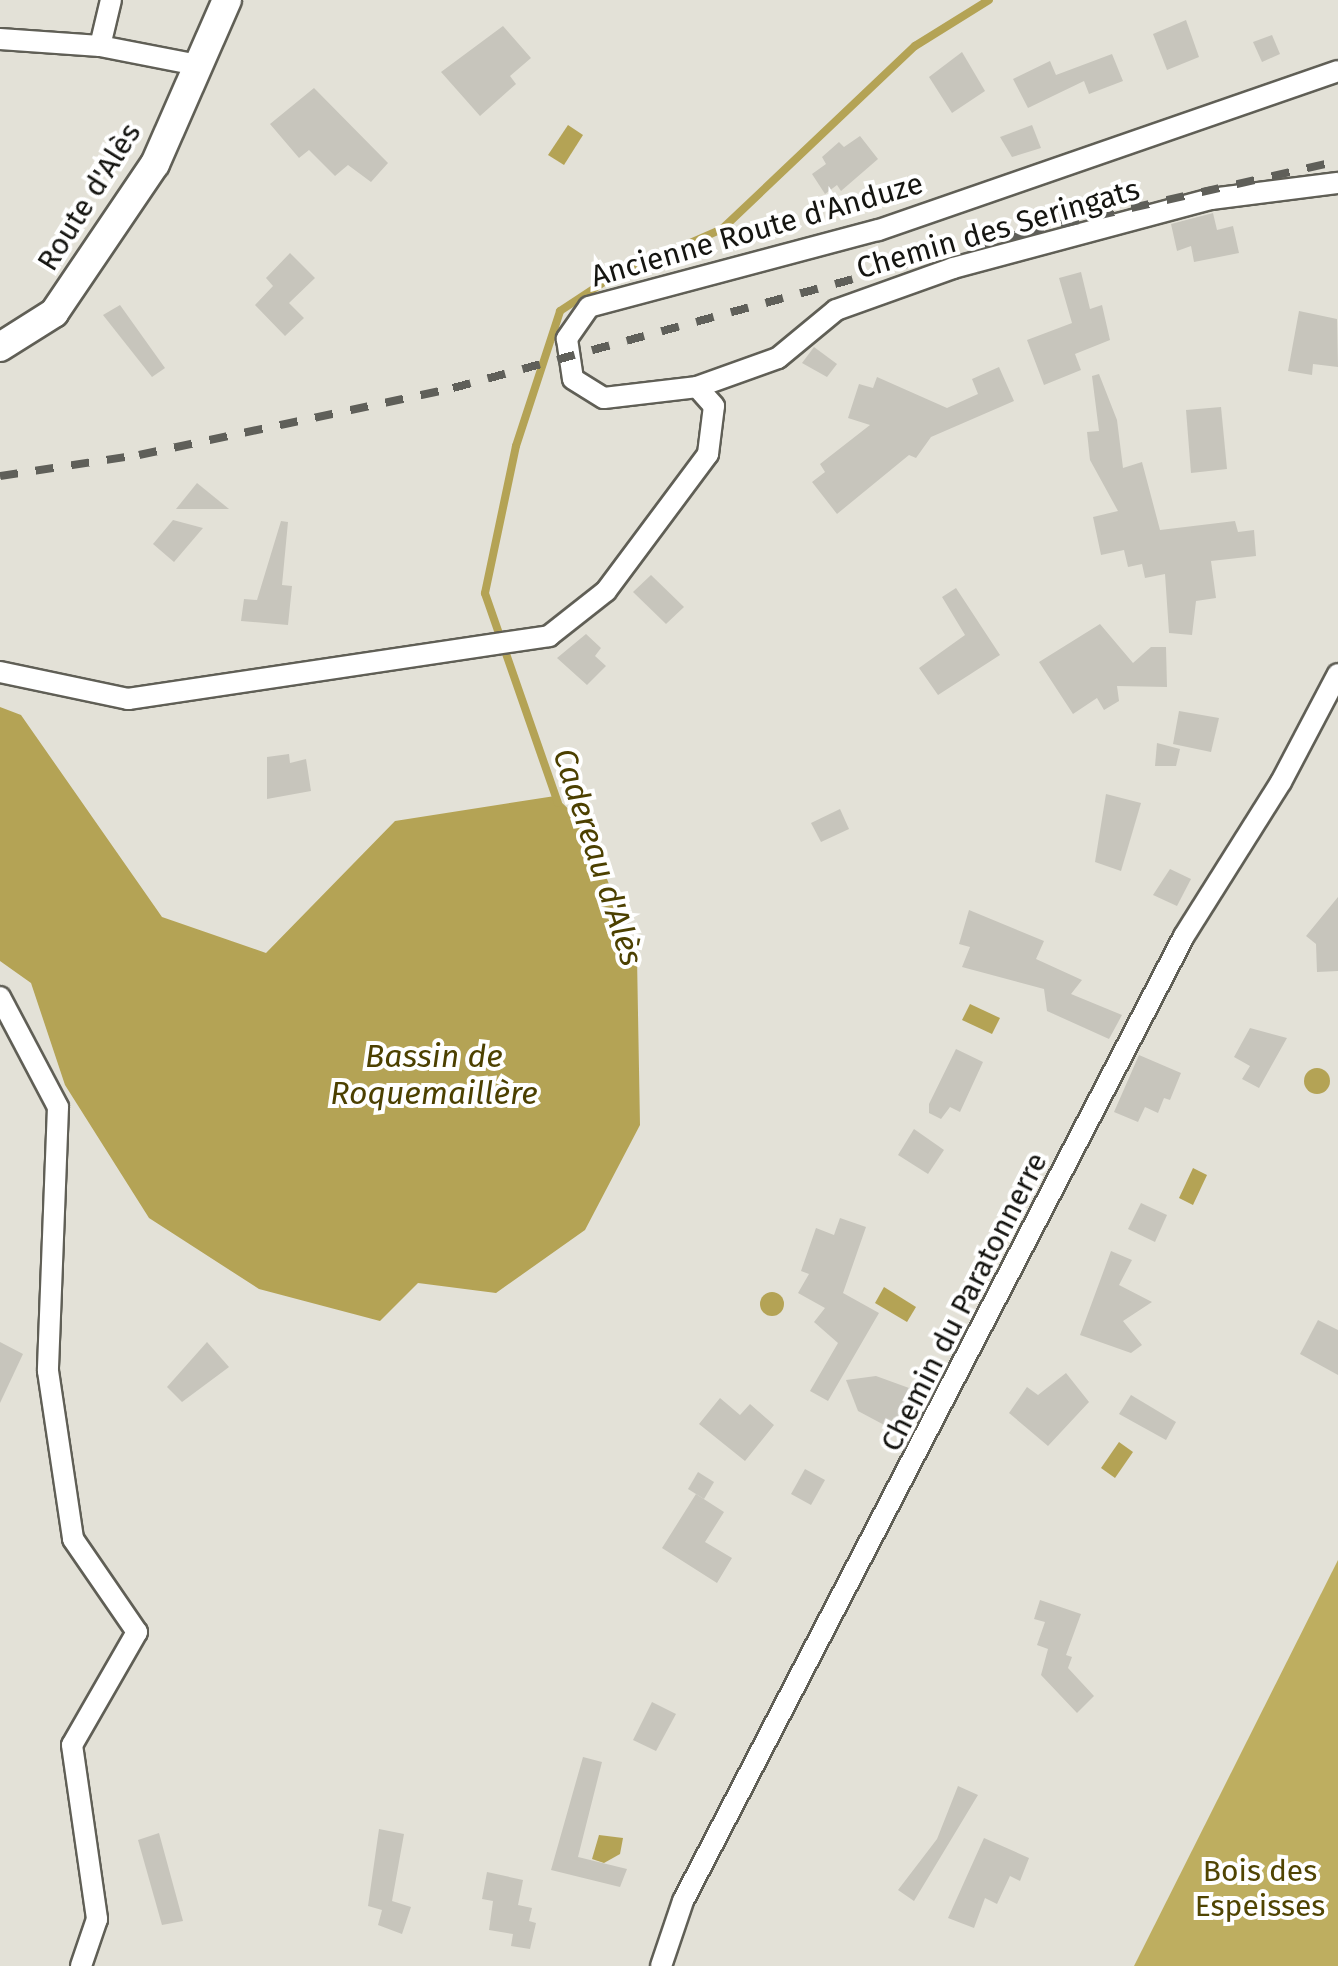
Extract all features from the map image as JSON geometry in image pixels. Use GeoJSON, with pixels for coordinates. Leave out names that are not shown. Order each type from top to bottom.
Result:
{"type":"FeatureCollection","features":[{"type":"Feature","properties":{"kind":"main road","name":"Route d'Alès"},"geometry":{"type":"LineString","coordinates":[[0,348],[54,313],[155,164],[227,0]]}},
{"type":"Feature","properties":{"kind":"street"},"geometry":{"type":"LineString","coordinates":[[100,46],[110,0]]}},
{"type":"Feature","properties":{"kind":"street"},"geometry":{"type":"LineString","coordinates":[[0,39],[100,46],[198,65]]}},
{"type":"Feature","properties":{"kind":"street","name":"Ancienne Route d'Anduze"},"geometry":{"type":"LineString","coordinates":[[696,387],[604,398],[573,379],[567,338],[588,307],[878,230],[1338,71]]}},
{"type":"Feature","properties":{"kind":"street","name":"Chemin des Seringats"},"geometry":{"type":"LineString","coordinates":[[696,387],[778,358],[836,310],[953,268],[1211,199],[1338,183]]}},
{"type":"Feature","properties":{"kind":"street"},"geometry":{"type":"LineString","coordinates":[[0,672],[128,699],[549,636],[606,591],[708,454],[714,406],[696,387]]}},
{"type":"Feature","properties":{"kind":"street","name":"Chemin du Paratonnerre"},"geometry":{"type":"LineString","coordinates":[[661,1966],[682,1900],[1184,936],[1281,782],[1338,674]]}},
{"type":"Feature","properties":{"kind":"street"},"geometry":{"type":"LineString","coordinates":[[0,997],[58,1107],[48,1371],[73,1539],[138,1632],[72,1746],[97,1919],[81,1966]]}},
{"type":"Feature","properties":{"kind":"green space","name":"Bois des Espeisses"},"geometry":{"type":"Polygon","coordinates":[[[1338,1560],[1338,1966],[1134,1966],[1338,1560]]]}},
{"type":"Feature","properties":{"kind":"water"},"geometry":{"type":"Polygon","coordinates":[[[568,125],[583,135],[564,165],[548,155],[568,125]]]}},
{"type":"Feature","properties":{"kind":"water","name":"Bassin de Roquemaillère"},"geometry":{"type":"Polygon","coordinates":[[[0,707],[21,715],[162,917],[266,953],[395,821],[555,796],[587,827],[637,957],[640,1125],[585,1230],[496,1293],[418,1283],[380,1321],[259,1289],[149,1218],[65,1085],[31,983],[0,961],[0,707]]]}},
{"type":"Feature","properties":{"kind":"water"},"geometry":{"type":"Polygon","coordinates":[[[970,1004],[1000,1018],[992,1034],[962,1020],[970,1004]]]}},
{"type":"Feature","properties":{"kind":"water"},"geometry":{"type":"Polygon","coordinates":[[[1317,1068],[1327,1071],[1327,1091],[1317,1094],[1307,1091],[1304,1081],[1307,1071],[1317,1068]]]}},
{"type":"Feature","properties":{"kind":"water"},"geometry":{"type":"Polygon","coordinates":[[[1193,1168],[1207,1175],[1193,1205],[1179,1198],[1193,1168]]]}},
{"type":"Feature","properties":{"kind":"water"},"geometry":{"type":"Polygon","coordinates":[[[884,1287],[916,1307],[907,1322],[875,1303],[884,1287]]]}},
{"type":"Feature","properties":{"kind":"water"},"geometry":{"type":"Polygon","coordinates":[[[772,1292],[784,1304],[772,1316],[760,1304],[772,1292]]]}},
{"type":"Feature","properties":{"kind":"water"},"geometry":{"type":"Polygon","coordinates":[[[1119,1442],[1133,1452],[1115,1478],[1101,1468],[1119,1442]]]}},
{"type":"Feature","properties":{"kind":"water"},"geometry":{"type":"Polygon","coordinates":[[[599,1835],[623,1838],[620,1854],[604,1863],[592,1859],[599,1835]]]}},
{"type":"Feature","properties":{"kind":"building"},"geometry":{"type":"Polygon","coordinates":[[[1186,20],[1199,57],[1167,70],[1153,34],[1186,20]]]}},
{"type":"Feature","properties":{"kind":"building"},"geometry":{"type":"Polygon","coordinates":[[[503,26],[531,58],[510,76],[516,84],[480,116],[441,72],[503,26]]]}},
{"type":"Feature","properties":{"kind":"building"},"geometry":{"type":"Polygon","coordinates":[[[1272,35],[1280,54],[1262,62],[1253,42],[1272,35]]]}},
{"type":"Feature","properties":{"kind":"building"},"geometry":{"type":"Polygon","coordinates":[[[962,52],[985,91],[952,113],[929,77],[962,52]]]}},
{"type":"Feature","properties":{"kind":"building"},"geometry":{"type":"Polygon","coordinates":[[[1112,54],[1123,81],[1089,94],[1084,81],[1028,108],[1013,79],[1050,61],[1056,75],[1112,54]]]}},
{"type":"Feature","properties":{"kind":"building"},"geometry":{"type":"Polygon","coordinates":[[[314,88],[388,163],[371,182],[348,165],[335,176],[309,150],[299,158],[270,124],[314,88]]]}},
{"type":"Feature","properties":{"kind":"building"},"geometry":{"type":"Polygon","coordinates":[[[1032,125],[1041,148],[1012,157],[1000,137],[1032,125]]]}},
{"type":"Feature","properties":{"kind":"building"},"geometry":{"type":"Polygon","coordinates":[[[860,136],[878,159],[841,191],[837,185],[825,194],[812,174],[826,164],[822,157],[839,142],[844,147],[860,136]]]}},
{"type":"Feature","properties":{"kind":"building"},"geometry":{"type":"Polygon","coordinates":[[[1213,213],[1217,230],[1233,226],[1239,253],[1194,262],[1191,246],[1177,251],[1171,224],[1213,213]]]}},
{"type":"Feature","properties":{"kind":"building"},"geometry":{"type":"Polygon","coordinates":[[[290,253],[315,278],[289,303],[304,318],[285,336],[255,305],[273,286],[266,278],[290,253]]]}},
{"type":"Feature","properties":{"kind":"building"},"geometry":{"type":"Polygon","coordinates":[[[1081,272],[1090,309],[1102,305],[1110,340],[1075,354],[1081,370],[1044,385],[1027,340],[1072,323],[1059,278],[1081,272]]]}},
{"type":"Feature","properties":{"kind":"building"},"geometry":{"type":"Polygon","coordinates":[[[120,305],[165,368],[152,377],[103,315],[120,305]]]}},
{"type":"Feature","properties":{"kind":"building"},"geometry":{"type":"Polygon","coordinates":[[[1299,311],[1337,319],[1338,367],[1313,364],[1312,375],[1288,371],[1299,311]]]}},
{"type":"Feature","properties":{"kind":"building"},"geometry":{"type":"Polygon","coordinates":[[[814,347],[837,364],[827,377],[802,363],[814,347]]]}},
{"type":"Feature","properties":{"kind":"building"},"geometry":{"type":"Polygon","coordinates":[[[999,367],[1014,401],[931,437],[916,458],[909,455],[837,514],[812,482],[825,472],[820,464],[870,425],[848,418],[859,384],[873,388],[877,377],[947,408],[978,394],[972,379],[999,367]]]}},
{"type":"Feature","properties":{"kind":"building"},"geometry":{"type":"Polygon","coordinates":[[[1099,374],[1117,420],[1123,468],[1142,462],[1160,530],[1235,521],[1238,532],[1254,530],[1256,556],[1211,561],[1216,598],[1196,601],[1192,635],[1169,633],[1165,574],[1145,578],[1142,564],[1128,567],[1124,550],[1101,555],[1093,517],[1118,511],[1090,460],[1087,432],[1099,431],[1092,376],[1099,374]]]}},
{"type":"Feature","properties":{"kind":"building"},"geometry":{"type":"Polygon","coordinates":[[[1221,407],[1227,469],[1191,473],[1186,410],[1221,407]]]}},
{"type":"Feature","properties":{"kind":"building"},"geometry":{"type":"Polygon","coordinates":[[[197,483],[229,509],[176,509],[197,483]]]}},
{"type":"Feature","properties":{"kind":"building"},"geometry":{"type":"Polygon","coordinates":[[[173,520],[203,528],[174,562],[153,544],[173,520]]]}},
{"type":"Feature","properties":{"kind":"building"},"geometry":{"type":"Polygon","coordinates":[[[281,521],[288,522],[282,585],[292,586],[288,625],[241,621],[244,599],[257,600],[281,521]]]}},
{"type":"Feature","properties":{"kind":"building"},"geometry":{"type":"Polygon","coordinates":[[[651,575],[684,607],[666,624],[633,592],[651,575]]]}},
{"type":"Feature","properties":{"kind":"building"},"geometry":{"type":"Polygon","coordinates":[[[956,588],[1000,655],[938,695],[919,668],[965,635],[942,597],[956,588]]]}},
{"type":"Feature","properties":{"kind":"building"},"geometry":{"type":"Polygon","coordinates":[[[1100,624],[1133,663],[1151,647],[1166,647],[1167,687],[1117,686],[1119,701],[1104,710],[1097,698],[1073,714],[1039,662],[1100,624]]]}},
{"type":"Feature","properties":{"kind":"building"},"geometry":{"type":"Polygon","coordinates":[[[586,634],[601,648],[595,656],[606,666],[587,685],[557,658],[586,634]]]}},
{"type":"Feature","properties":{"kind":"building"},"geometry":{"type":"Polygon","coordinates":[[[1179,711],[1219,718],[1211,752],[1173,744],[1179,711]]]}},
{"type":"Feature","properties":{"kind":"building"},"geometry":{"type":"Polygon","coordinates":[[[1157,743],[1180,749],[1176,766],[1155,766],[1157,743]]]}},
{"type":"Feature","properties":{"kind":"building"},"geometry":{"type":"Polygon","coordinates":[[[289,754],[290,763],[306,759],[311,791],[267,799],[267,757],[289,754]]]}},
{"type":"Feature","properties":{"kind":"building"},"geometry":{"type":"Polygon","coordinates":[[[1106,794],[1141,803],[1121,871],[1095,862],[1106,794]]]}},
{"type":"Feature","properties":{"kind":"building"},"geometry":{"type":"Polygon","coordinates":[[[840,809],[849,829],[821,842],[811,823],[840,809]]]}},
{"type":"Feature","properties":{"kind":"building"},"geometry":{"type":"Polygon","coordinates":[[[1170,869],[1191,879],[1177,906],[1153,895],[1170,869]]]}},
{"type":"Feature","properties":{"kind":"building"},"geometry":{"type":"Polygon","coordinates":[[[1338,897],[1338,971],[1317,972],[1316,944],[1306,936],[1338,897]]]}},
{"type":"Feature","properties":{"kind":"building"},"geometry":{"type":"Polygon","coordinates":[[[969,910],[1044,941],[1036,959],[1082,980],[1071,994],[1122,1015],[1109,1039],[1047,1011],[1044,989],[962,967],[970,947],[959,944],[969,910]]]}},
{"type":"Feature","properties":{"kind":"building"},"geometry":{"type":"Polygon","coordinates":[[[1250,1028],[1287,1038],[1259,1088],[1242,1079],[1250,1066],[1234,1057],[1250,1028]]]}},
{"type":"Feature","properties":{"kind":"building"},"geometry":{"type":"Polygon","coordinates":[[[956,1049],[983,1062],[960,1112],[950,1107],[941,1119],[929,1113],[929,1104],[956,1049]]]}},
{"type":"Feature","properties":{"kind":"building"},"geometry":{"type":"Polygon","coordinates":[[[1139,1055],[1181,1073],[1170,1100],[1164,1098],[1158,1113],[1145,1107],[1138,1122],[1114,1112],[1139,1055]]]}},
{"type":"Feature","properties":{"kind":"building"},"geometry":{"type":"Polygon","coordinates":[[[914,1129],[944,1150],[928,1174],[898,1155],[914,1129]]]}},
{"type":"Feature","properties":{"kind":"building"},"geometry":{"type":"Polygon","coordinates":[[[1141,1203],[1167,1215],[1155,1242],[1128,1229],[1141,1203]]]}},
{"type":"Feature","properties":{"kind":"building"},"geometry":{"type":"Polygon","coordinates":[[[840,1218],[866,1227],[843,1293],[879,1313],[828,1401],[810,1391],[838,1343],[814,1322],[825,1308],[798,1293],[809,1274],[801,1271],[816,1228],[834,1235],[840,1218]]]}},
{"type":"Feature","properties":{"kind":"building"},"geometry":{"type":"Polygon","coordinates":[[[1111,1251],[1132,1260],[1119,1285],[1152,1302],[1123,1321],[1142,1345],[1131,1353],[1080,1335],[1111,1251]]]}},
{"type":"Feature","properties":{"kind":"building"},"geometry":{"type":"Polygon","coordinates":[[[1318,1320],[1338,1330],[1338,1375],[1300,1354],[1318,1320]]]}},
{"type":"Feature","properties":{"kind":"building"},"geometry":{"type":"Polygon","coordinates":[[[0,1342],[23,1354],[0,1403],[0,1342]]]}},
{"type":"Feature","properties":{"kind":"building"},"geometry":{"type":"Polygon","coordinates":[[[207,1342],[229,1367],[182,1402],[167,1387],[207,1342]]]}},
{"type":"Feature","properties":{"kind":"building"},"geometry":{"type":"Polygon","coordinates":[[[1066,1373],[1089,1402],[1048,1446],[1009,1413],[1027,1387],[1038,1395],[1066,1373]]]}},
{"type":"Feature","properties":{"kind":"building"},"geometry":{"type":"Polygon","coordinates":[[[876,1376],[920,1392],[903,1435],[858,1411],[846,1380],[876,1376]]]}},
{"type":"Feature","properties":{"kind":"building"},"geometry":{"type":"Polygon","coordinates":[[[1131,1395],[1176,1422],[1166,1440],[1119,1414],[1131,1395]]]}},
{"type":"Feature","properties":{"kind":"building"},"geometry":{"type":"Polygon","coordinates":[[[720,1398],[740,1415],[750,1404],[774,1425],[745,1461],[699,1424],[720,1398]]]}},
{"type":"Feature","properties":{"kind":"building"},"geometry":{"type":"Polygon","coordinates":[[[805,1469],[825,1480],[811,1505],[791,1494],[805,1469]]]}},
{"type":"Feature","properties":{"kind":"building"},"geometry":{"type":"Polygon","coordinates":[[[698,1472],[714,1482],[704,1499],[688,1489],[698,1472]]]}},
{"type":"Feature","properties":{"kind":"building"},"geometry":{"type":"Polygon","coordinates":[[[696,1494],[724,1512],[705,1542],[732,1558],[717,1583],[662,1548],[696,1494]]]}},
{"type":"Feature","properties":{"kind":"building"},"geometry":{"type":"Polygon","coordinates":[[[1040,1600],[1081,1614],[1066,1655],[1072,1657],[1068,1668],[1094,1696],[1077,1713],[1041,1675],[1048,1649],[1037,1645],[1045,1622],[1034,1619],[1040,1600]]]}},
{"type":"Feature","properties":{"kind":"building"},"geometry":{"type":"Polygon","coordinates":[[[652,1702],[676,1714],[656,1751],[633,1740],[652,1702]]]}},
{"type":"Feature","properties":{"kind":"building"},"geometry":{"type":"Polygon","coordinates":[[[583,1757],[602,1762],[578,1857],[627,1869],[620,1887],[551,1870],[583,1757]]]}},
{"type":"Feature","properties":{"kind":"building"},"geometry":{"type":"Polygon","coordinates":[[[958,1786],[978,1795],[914,1901],[898,1890],[937,1839],[958,1786]]]}},
{"type":"Feature","properties":{"kind":"building"},"geometry":{"type":"Polygon","coordinates":[[[379,1829],[404,1834],[392,1901],[411,1907],[402,1934],[378,1925],[382,1910],[368,1906],[379,1829]]]}},
{"type":"Feature","properties":{"kind":"building"},"geometry":{"type":"Polygon","coordinates":[[[159,1833],[183,1921],[162,1925],[138,1840],[159,1833]]]}},
{"type":"Feature","properties":{"kind":"building"},"geometry":{"type":"Polygon","coordinates":[[[984,1838],[1029,1858],[1020,1881],[1010,1876],[997,1904],[985,1898],[974,1928],[948,1918],[984,1838]]]}},
{"type":"Feature","properties":{"kind":"building"},"geometry":{"type":"Polygon","coordinates":[[[487,1872],[523,1880],[518,1905],[532,1908],[529,1921],[536,1923],[530,1949],[511,1946],[513,1934],[489,1930],[493,1901],[482,1899],[487,1872]]]}},
{"type":"Feature","properties":{"kind":"waterway","name":"Cadereau d'Alès"},"geometry":{"type":"LineString","coordinates":[[558,803],[485,593],[516,446],[560,311],[610,278],[722,229],[915,46],[989,0]]}},
{"type":"Feature","properties":{"kind":"railway"},"geometry":{"type":"LineString","coordinates":[[0,476],[139,455],[453,388],[1026,232],[1338,161]]}}]}
